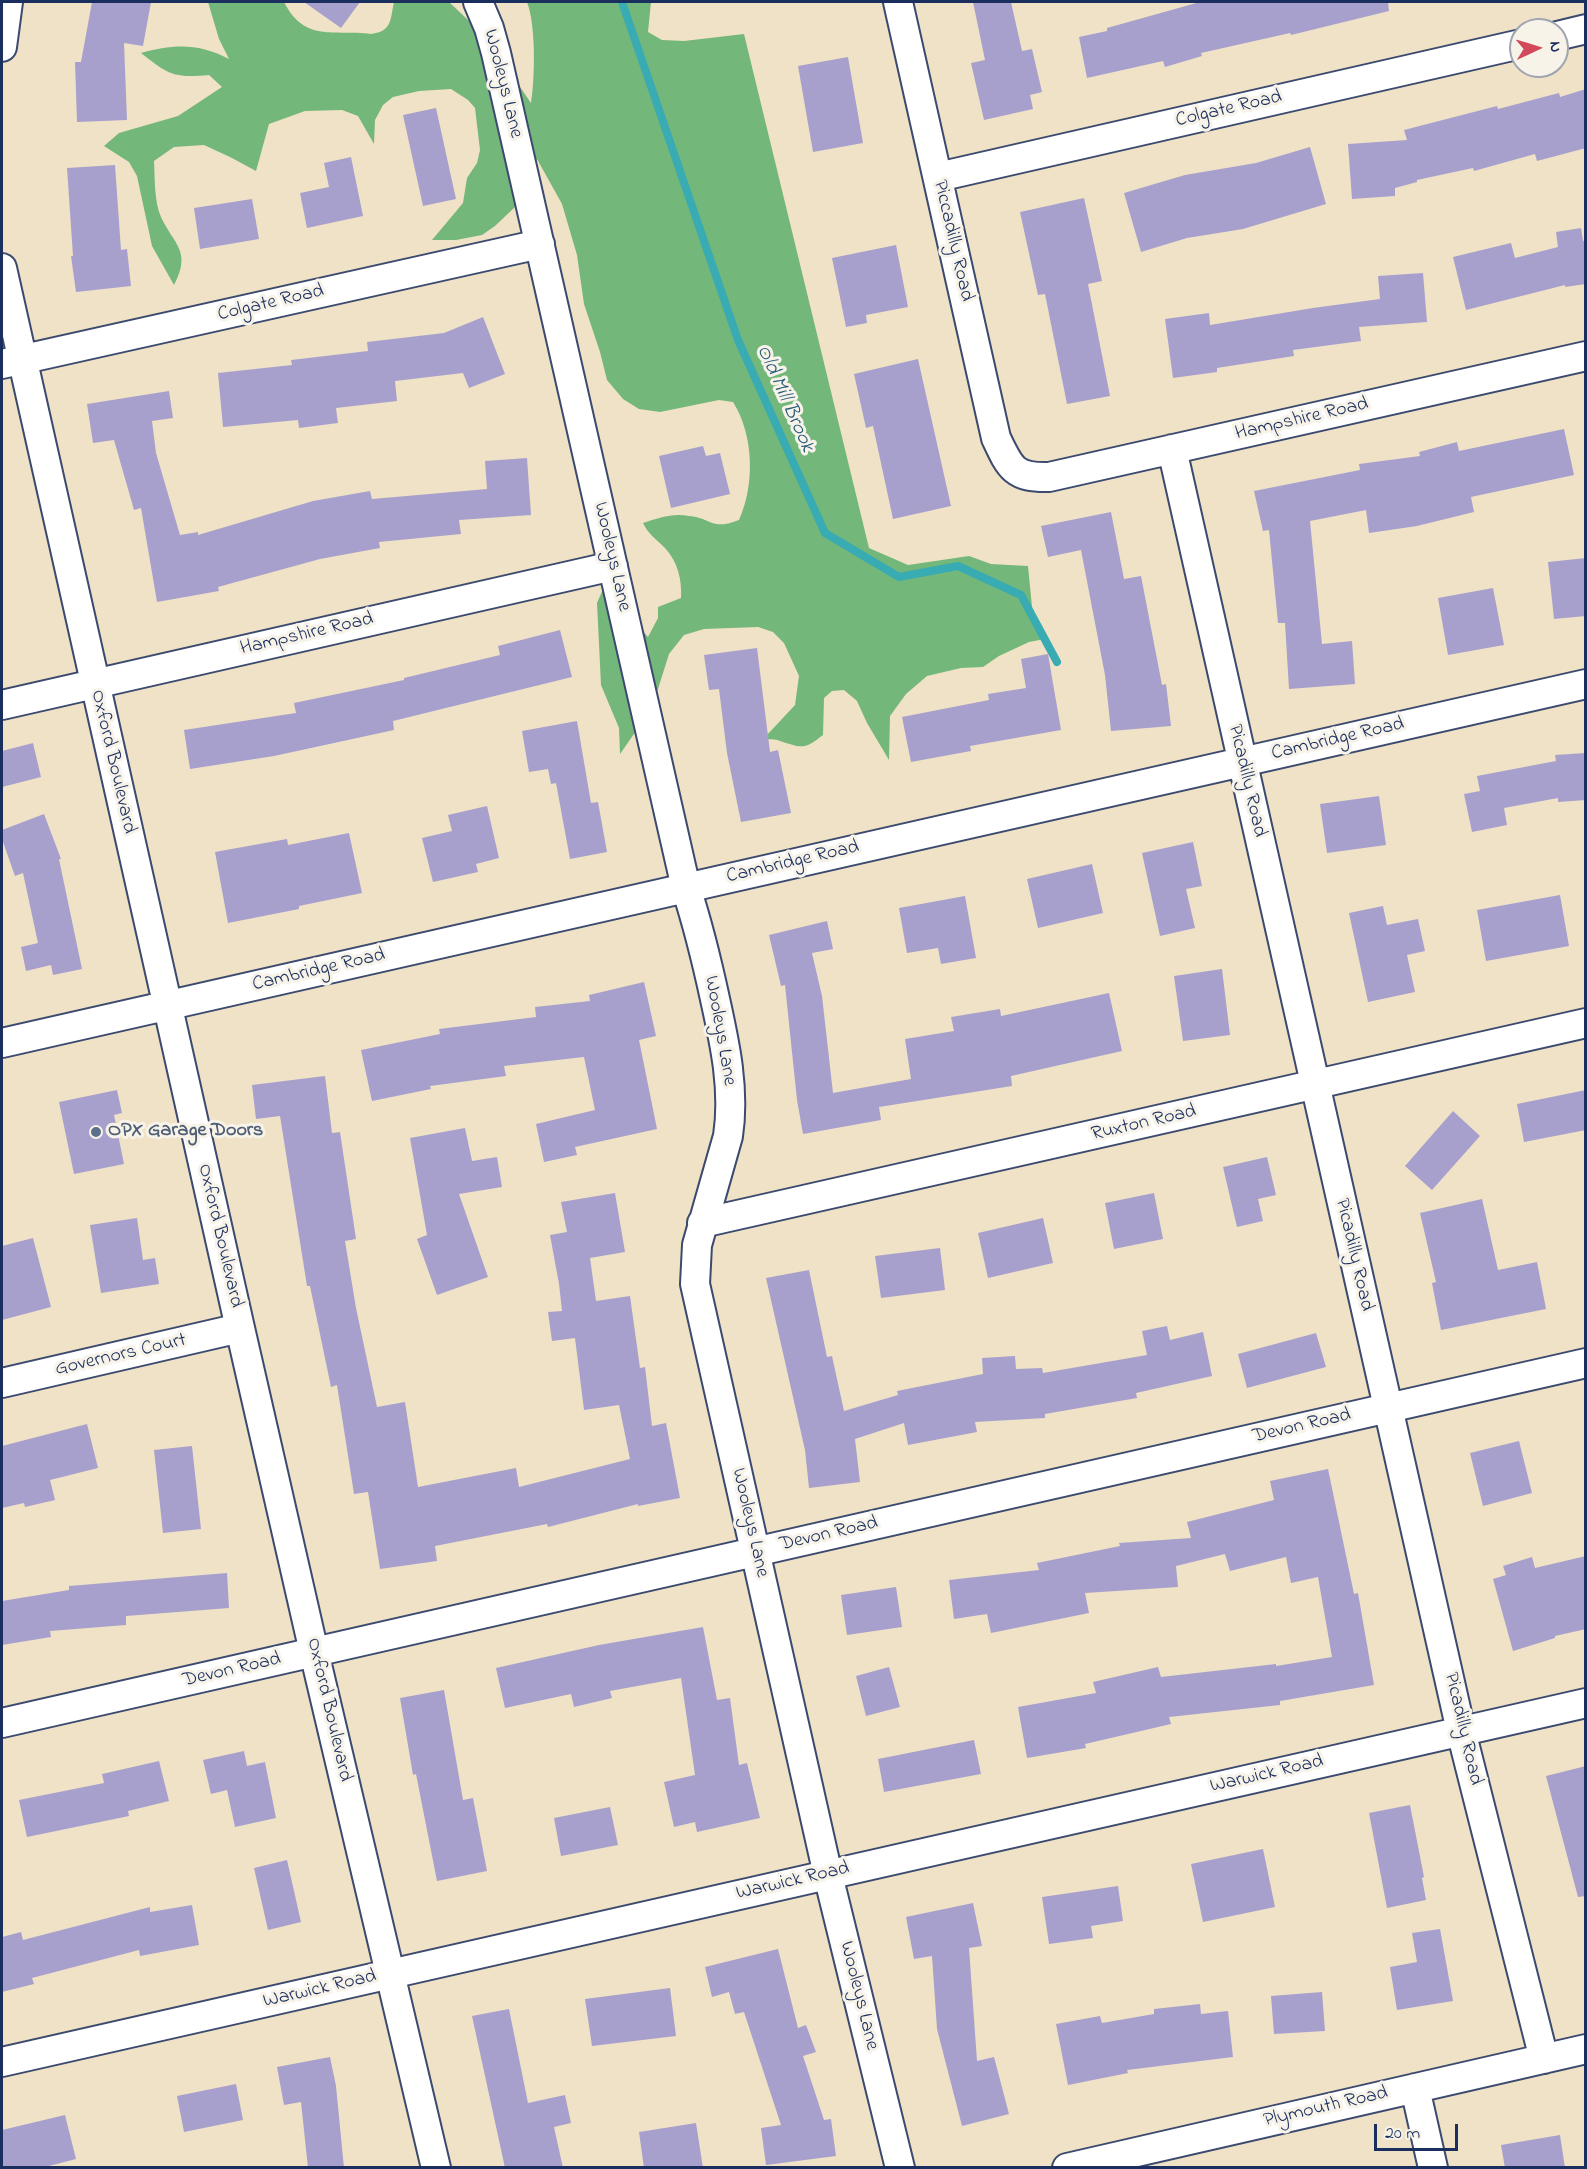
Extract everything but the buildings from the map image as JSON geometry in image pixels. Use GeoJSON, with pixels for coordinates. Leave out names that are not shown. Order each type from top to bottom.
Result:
{"type":"FeatureCollection","features":[{"type":"Feature","properties":{"kind":"street","name":"Wooleys Lane"},"geometry":{"type":"LineString","coordinates":[[478,2],[496,53],[686,888],[700,930],[722,1031],[728,1065],[731,1118],[728,1136],[702,1223],[695,1258],[694,1284],[828,1875],[900,2168]]}},
{"type":"Feature","properties":{"kind":"street","name":"Piccadilly Road"},"geometry":{"type":"LineString","coordinates":[[898,2],[996,438],[1005,458],[1019,474]]}},
{"type":"Feature","properties":{"kind":"street"},"geometry":{"type":"LineString","coordinates":[[1569,33],[1586,29]]}},
{"type":"Feature","properties":{"kind":"street","name":"Colgate Road"},"geometry":{"type":"LineString","coordinates":[[938,177],[1509,47]]}},
{"type":"Feature","properties":{"kind":"street","name":"Colgate Road"},"geometry":{"type":"LineString","coordinates":[[12,361],[540,244]]}},
{"type":"Feature","properties":{"kind":"street","name":"Oxford Boulevard"},"geometry":{"type":"LineString","coordinates":[[2,268],[12,361],[94,684],[314,1652],[436,2168]]}},
{"type":"Feature","properties":{"kind":"street","name":"Hampshire Road"},"geometry":{"type":"LineString","coordinates":[[1019,474],[1036,478],[1050,477],[1586,356]]}},
{"type":"Feature","properties":{"kind":"street","name":"Picadilly Road"},"geometry":{"type":"LineString","coordinates":[[1172,449],[1461,1731],[1544,2059]]}},
{"type":"Feature","properties":{"kind":"street","name":"Hampshire Road"},"geometry":{"type":"LineString","coordinates":[[2,705],[613,566]]}},
{"type":"Feature","properties":{"kind":"street","name":"Cambridge Road"},"geometry":{"type":"LineString","coordinates":[[2,1043],[1586,684]]}},
{"type":"Feature","properties":{"kind":"street","name":"Ruxton Road"},"geometry":{"type":"LineString","coordinates":[[702,1223],[1586,1023]]}},
{"type":"Feature","properties":{"kind":"street","name":"Governors Court"},"geometry":{"type":"LineString","coordinates":[[2,1383],[240,1328]]}},
{"type":"Feature","properties":{"kind":"street","name":"Devon Road"},"geometry":{"type":"LineString","coordinates":[[2,1723],[1586,1363]]}},
{"type":"Feature","properties":{"kind":"street","name":"Warwick Road"},"geometry":{"type":"LineString","coordinates":[[2,2062],[1586,1703]]}},
{"type":"Feature","properties":{"kind":"street","name":"Plymouth Road"},"geometry":{"type":"LineString","coordinates":[[1067,2168],[1109,2163],[1415,2088],[1586,2049]]}},
{"type":"Feature","properties":{"kind":"street"},"geometry":{"type":"LineString","coordinates":[[1415,2088],[1433,2168]]}},
{"type":"Feature","properties":{"kind":"green space"},"geometry":{"type":"Polygon","coordinates":[[[208,2],[284,2],[301,24],[311,29],[371,34],[387,27],[394,2],[449,2],[485,36],[531,103],[534,52],[532,24],[527,2],[651,2],[648,32],[662,40],[684,41],[744,34],[869,548],[908,565],[969,556],[991,564],[1028,566],[1033,617],[1045,639],[1029,642],[999,656],[983,667],[961,668],[927,676],[906,694],[890,716],[889,760],[857,701],[844,690],[832,691],[824,698],[823,735],[811,743],[798,746],[773,740],[751,740],[767,735],[795,705],[799,676],[784,643],[773,632],[758,627],[704,629],[684,635],[669,654],[652,708],[620,754],[619,728],[601,685],[597,603],[604,587],[648,637],[658,618],[658,607],[681,598],[681,591],[680,578],[673,559],[643,523],[677,515],[697,517],[717,524],[739,520],[748,491],[750,460],[745,429],[733,402],[719,400],[660,412],[639,409],[623,399],[607,380],[584,304],[577,255],[562,204],[537,159],[515,207],[495,226],[482,235],[456,240],[432,240],[463,203],[467,178],[477,163],[480,150],[475,108],[468,100],[451,89],[419,91],[393,97],[383,105],[375,120],[374,144],[358,116],[342,110],[305,111],[269,124],[256,171],[204,145],[174,147],[154,161],[157,204],[161,217],[181,256],[179,273],[174,285],[152,246],[137,176],[129,162],[104,146],[119,133],[178,116],[222,87],[209,75],[187,76],[172,73],[141,53],[164,48],[186,47],[207,50],[229,59],[219,39],[208,2]]]}},
{"type":"Feature","properties":{"kind":"waterway","name":"Old Mill Brook"},"geometry":{"type":"LineString","coordinates":[[622,2],[738,340],[825,533],[899,577],[958,566],[1021,595],[1057,662]]}},
{"type":"Feature","properties":{"kind":"place","name":"OPX Garage Doors"},"geometry":{"type":"Point","coordinates":[96,1132]}}]}
